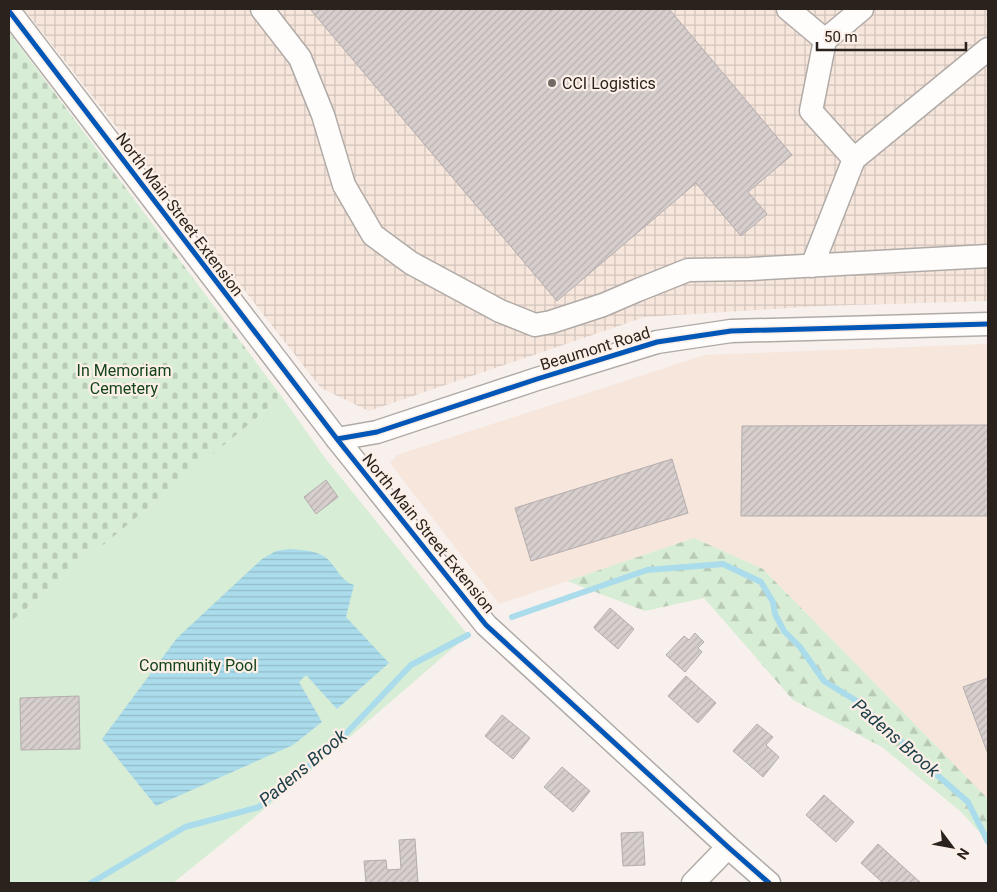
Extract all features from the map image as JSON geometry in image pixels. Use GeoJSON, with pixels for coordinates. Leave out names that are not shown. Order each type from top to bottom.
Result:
{"type":"FeatureCollection","features":[{"type":"Feature","properties":{"kind":"street"},"geometry":{"type":"LineString","coordinates":[[262,9],[300,58],[323,115],[344,184],[373,235],[411,263],[500,311],[535,325],[551,322],[603,305],[688,270],[750,269],[988,256]]}},
{"type":"Feature","properties":{"kind":"street"},"geometry":{"type":"LineString","coordinates":[[788,9],[825,40]]}},
{"type":"Feature","properties":{"kind":"street"},"geometry":{"type":"LineString","coordinates":[[854,159],[811,111],[825,40],[862,9]]}},
{"type":"Feature","properties":{"kind":"street","name":"North Main Street Extension"},"geometry":{"type":"LineString","coordinates":[[9,11],[336,439],[486,625],[728,847],[770,883]]}},
{"type":"Feature","properties":{"kind":"street"},"geometry":{"type":"LineString","coordinates":[[812,266],[854,159],[988,49]]}},
{"type":"Feature","properties":{"kind":"street","name":"Beaumont Road"},"geometry":{"type":"LineString","coordinates":[[336,439],[377,432],[657,342],[731,331],[988,324]]}},
{"type":"Feature","properties":{"kind":"street"},"geometry":{"type":"LineString","coordinates":[[692,883],[728,847]]}},
{"type":"Feature","properties":{"kind":"shaded area"},"geometry":{"type":"Polygon","coordinates":[[[24,9],[988,9],[988,301],[820,306],[645,317],[369,411],[321,388],[24,9]]]}},
{"type":"Feature","properties":{"kind":"shaded area"},"geometry":{"type":"Polygon","coordinates":[[[988,344],[988,799],[763,569],[694,538],[499,604],[390,463],[397,455],[705,355],[988,344]]]}},
{"type":"Feature","properties":{"kind":"green space","name":"In Memoriam Cemetery"},"geometry":{"type":"Polygon","coordinates":[[[9,32],[282,397],[9,623],[9,32]]]}},
{"type":"Feature","properties":{"kind":"green space","name":"Community Pool"},"geometry":{"type":"Polygon","coordinates":[[[282,397],[325,458],[468,635],[293,786],[173,883],[9,883],[9,623],[282,397]]]}},
{"type":"Feature","properties":{"kind":"green space"},"geometry":{"type":"Polygon","coordinates":[[[694,538],[763,569],[988,799],[988,841],[960,811],[882,747],[793,700],[704,598],[645,611],[567,581],[694,538]]]}},
{"type":"Feature","properties":{"kind":"water"},"geometry":{"type":"Polygon","coordinates":[[[289,549],[317,553],[325,557],[345,580],[354,585],[346,617],[389,663],[337,709],[306,675],[299,682],[322,722],[293,745],[156,806],[102,739],[177,638],[262,559],[276,551],[289,549]]]}},
{"type":"Feature","properties":{"kind":"building","name":"CCI Logistics"},"geometry":{"type":"Polygon","coordinates":[[[310,9],[549,9],[550,11],[552,9],[669,9],[792,155],[748,192],[767,214],[741,236],[696,183],[557,301],[310,9]]]}},
{"type":"Feature","properties":{"kind":"building"},"geometry":{"type":"Polygon","coordinates":[[[988,425],[988,516],[741,516],[742,426],[988,425]]]}},
{"type":"Feature","properties":{"kind":"building"},"geometry":{"type":"Polygon","coordinates":[[[672,459],[688,513],[531,561],[515,508],[672,459]]]}},
{"type":"Feature","properties":{"kind":"building"},"geometry":{"type":"Polygon","coordinates":[[[326,480],[338,497],[316,514],[304,497],[326,480]]]}},
{"type":"Feature","properties":{"kind":"building"},"geometry":{"type":"Polygon","coordinates":[[[610,608],[634,629],[618,649],[594,627],[610,608]]]}},
{"type":"Feature","properties":{"kind":"building"},"geometry":{"type":"Polygon","coordinates":[[[695,633],[704,642],[698,648],[702,652],[685,672],[666,655],[684,636],[689,640],[695,633]]]}},
{"type":"Feature","properties":{"kind":"building"},"geometry":{"type":"Polygon","coordinates":[[[686,676],[716,703],[698,723],[668,696],[686,676]]]}},
{"type":"Feature","properties":{"kind":"building"},"geometry":{"type":"Polygon","coordinates":[[[988,678],[988,754],[963,687],[988,678]]]}},
{"type":"Feature","properties":{"kind":"building"},"geometry":{"type":"Polygon","coordinates":[[[79,696],[80,749],[21,750],[20,698],[79,696]]]}},
{"type":"Feature","properties":{"kind":"building"},"geometry":{"type":"Polygon","coordinates":[[[502,715],[530,738],[513,759],[485,736],[502,715]]]}},
{"type":"Feature","properties":{"kind":"building"},"geometry":{"type":"Polygon","coordinates":[[[757,724],[773,737],[766,745],[779,757],[763,777],[733,751],[757,724]]]}},
{"type":"Feature","properties":{"kind":"building"},"geometry":{"type":"Polygon","coordinates":[[[562,767],[590,791],[573,812],[544,787],[562,767]]]}},
{"type":"Feature","properties":{"kind":"building"},"geometry":{"type":"Polygon","coordinates":[[[824,795],[854,822],[836,842],[806,815],[824,795]]]}},
{"type":"Feature","properties":{"kind":"building"},"geometry":{"type":"Polygon","coordinates":[[[643,832],[645,865],[623,866],[621,833],[643,832]]]}},
{"type":"Feature","properties":{"kind":"building"},"geometry":{"type":"Polygon","coordinates":[[[415,839],[418,883],[366,883],[364,861],[386,860],[387,870],[401,869],[399,840],[415,839]]]}},
{"type":"Feature","properties":{"kind":"building"},"geometry":{"type":"Polygon","coordinates":[[[878,844],[921,883],[883,883],[861,863],[878,844]]]}},
{"type":"Feature","properties":{"kind":"waterway","name":"Padens Brook"},"geometry":{"type":"LineString","coordinates":[[512,617],[647,570],[723,564],[761,582],[773,602],[775,614],[784,631],[800,647],[824,681],[860,703],[968,802],[988,842]]}},
{"type":"Feature","properties":{"kind":"waterway","name":"Padens Brook"},"geometry":{"type":"LineString","coordinates":[[91,883],[185,827],[259,807],[339,741],[411,665],[468,635]]}},
{"type":"Feature","properties":{"kind":"cycle path"},"geometry":{"type":"LineString","coordinates":[[9,11],[337,439],[486,625],[769,883]]}},
{"type":"Feature","properties":{"kind":"cycle path"},"geometry":{"type":"LineString","coordinates":[[337,439],[377,432],[657,342],[731,331],[988,324]]}},
{"type":"Feature","properties":{"kind":"place","name":"CCI Logistics"},"geometry":{"type":"Point","coordinates":[552,83]}}]}
